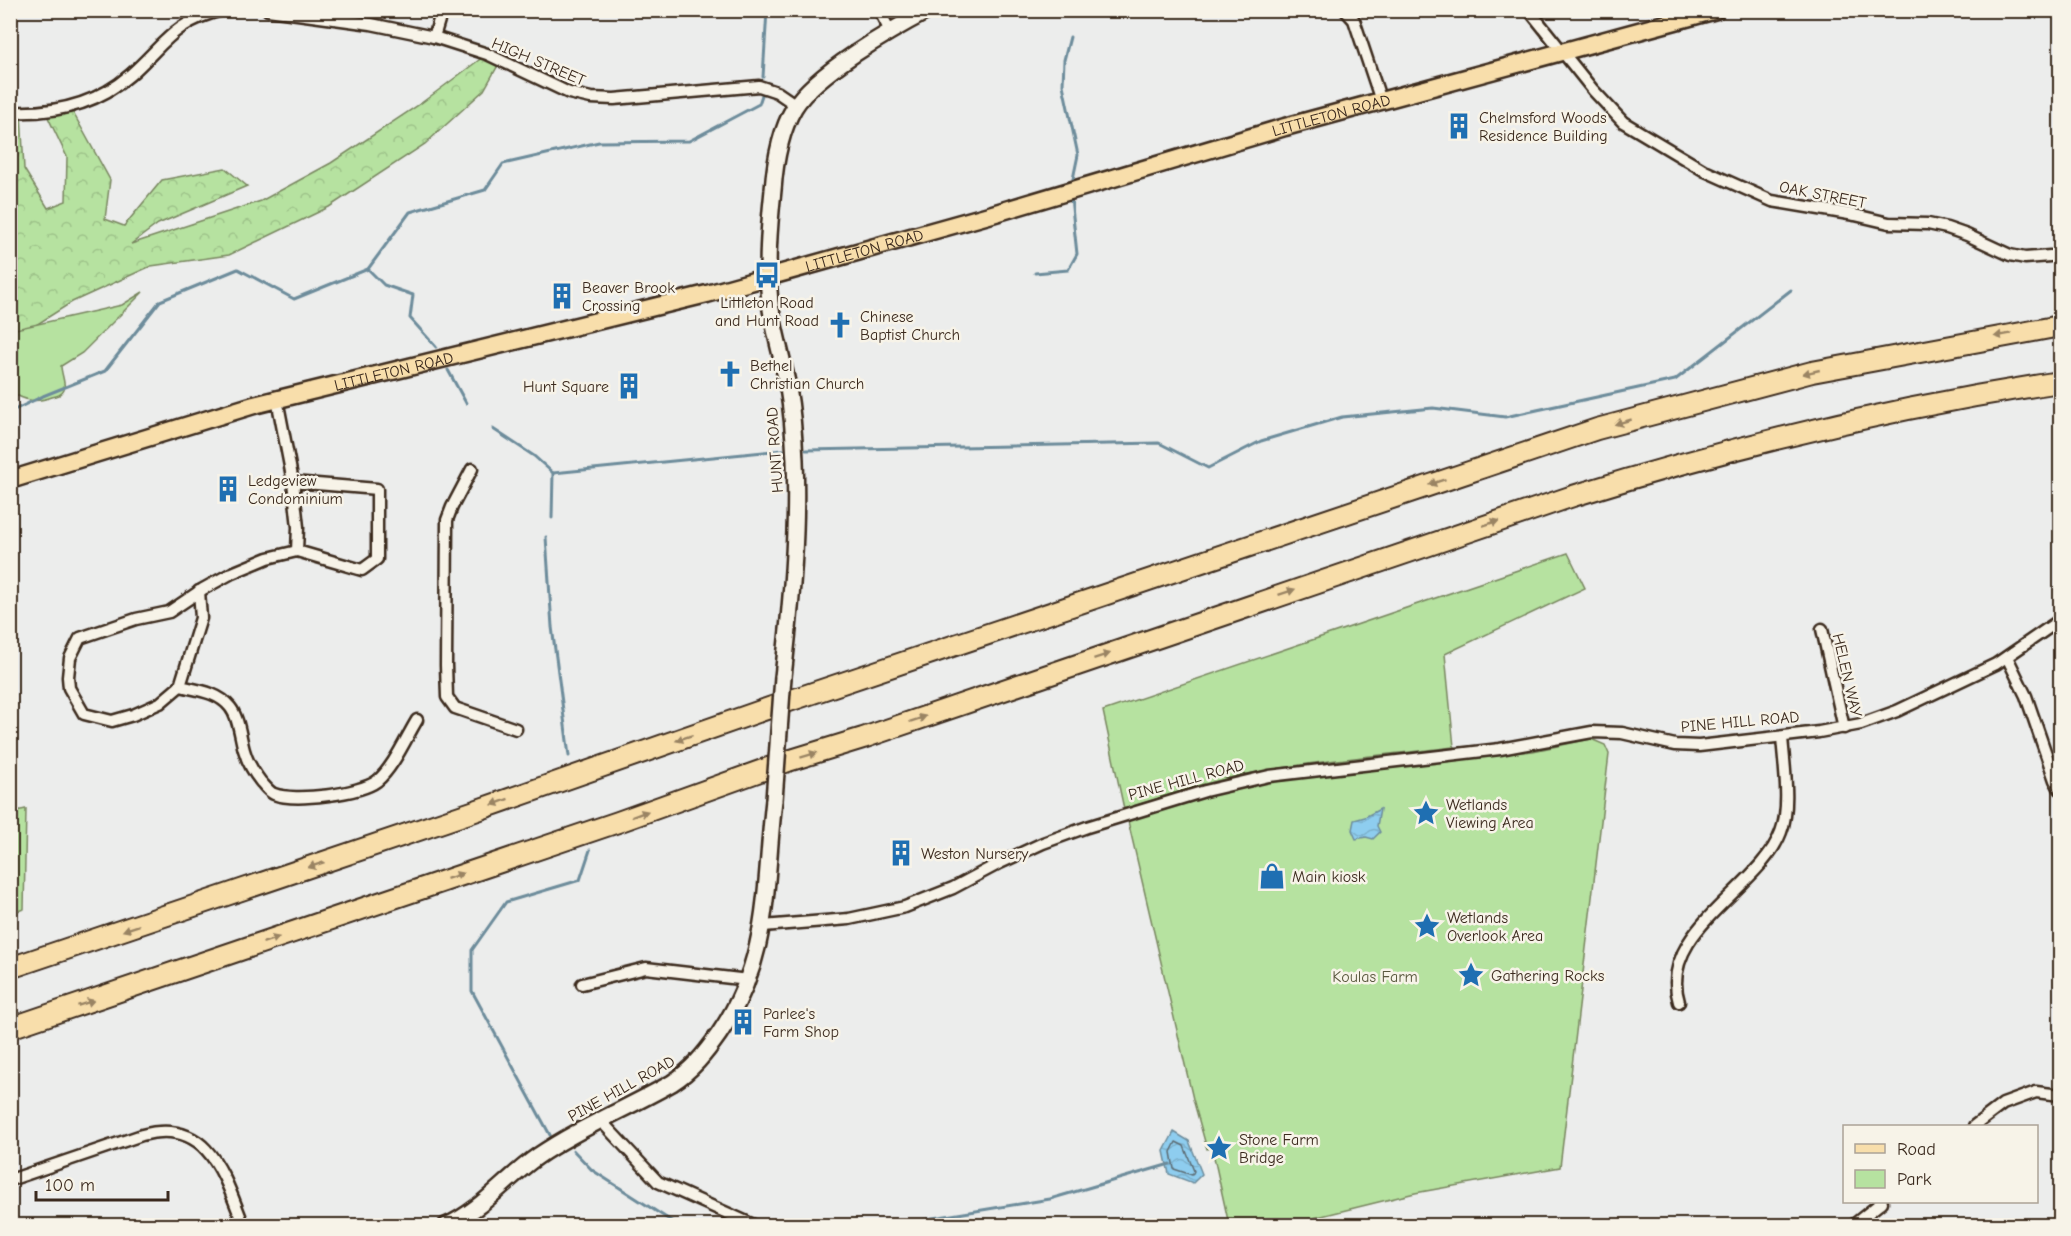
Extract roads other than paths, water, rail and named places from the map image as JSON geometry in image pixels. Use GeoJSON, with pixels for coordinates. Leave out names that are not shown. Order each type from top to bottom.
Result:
{"type":"FeatureCollection","features":[{"type":"Feature","properties":{"kind":"highway"},"geometry":{"type":"LineString","coordinates":[[10,968],[472,812],[792,700],[1597,429],[1812,372],[2061,326]]}},
{"type":"Feature","properties":{"kind":"highway"},"geometry":{"type":"LineString","coordinates":[[10,1028],[160,979],[788,761],[863,738],[1573,496],[1765,440],[1928,405],[2061,382]]}},
{"type":"Feature","properties":{"kind":"highway"},"geometry":{"type":"LineString","coordinates":[[10,1036],[50,1014]]}},
{"type":"Feature","properties":{"kind":"main road","name":"LITTLETON ROAD"},"geometry":{"type":"LineString","coordinates":[[10,480],[277,399],[707,294],[1381,101],[1716,10]]}},
{"type":"Feature","properties":{"kind":"street"},"geometry":{"type":"LineString","coordinates":[[10,111],[58,109],[95,98],[130,75],[180,27],[199,17],[223,10]]}},
{"type":"Feature","properties":{"kind":"street","name":"HIGH STREET"},"geometry":{"type":"LineString","coordinates":[[268,10],[363,22],[434,37],[487,54],[557,88],[580,96],[614,99],[759,86],[777,92],[796,105]]}},
{"type":"Feature","properties":{"kind":"street"},"geometry":{"type":"LineString","coordinates":[[434,37],[442,10]]}},
{"type":"Feature","properties":{"kind":"street"},"geometry":{"type":"LineString","coordinates":[[879,10],[890,31]]}},
{"type":"Feature","properties":{"kind":"street","name":"HUNT ROAD"},"geometry":{"type":"LineString","coordinates":[[763,926],[793,573],[795,457],[788,389],[771,306],[768,277],[775,168],[782,137],[796,105],[818,82],[890,31],[929,10]]}},
{"type":"Feature","properties":{"kind":"street"},"geometry":{"type":"LineString","coordinates":[[1345,10],[1354,20],[1381,101]]}},
{"type":"Feature","properties":{"kind":"street","name":"OAK STREET"},"geometry":{"type":"LineString","coordinates":[[1529,10],[1593,90],[1623,122],[1705,171],[1772,201],[1847,213],[1889,223],[1928,224],[1967,235],[2010,255],[2025,258],[2050,256]]}},
{"type":"Feature","properties":{"kind":"street"},"geometry":{"type":"LineString","coordinates":[[277,399],[298,527],[297,551]]}},
{"type":"Feature","properties":{"kind":"street"},"geometry":{"type":"LineString","coordinates":[[472,469],[447,520],[447,697],[455,708],[516,729]]}},
{"type":"Feature","properties":{"kind":"street"},"geometry":{"type":"LineString","coordinates":[[200,591],[201,618],[180,686],[160,703],[133,715],[112,721],[84,714],[69,688],[68,677],[70,658],[80,638],[131,620],[170,612],[200,591],[232,573],[268,558],[297,551],[362,570],[377,559],[377,489],[292,482]]}},
{"type":"Feature","properties":{"kind":"street","name":"PINE HILL ROAD"},"geometry":{"type":"LineString","coordinates":[[446,1226],[476,1208],[536,1158],[659,1091],[688,1072],[724,1026],[748,980],[763,926],[849,919],[905,907],[953,888],[1000,862],[1079,830],[1182,798],[1269,776],[1500,748],[1592,732],[1622,733],[1683,746],[1782,737],[1844,728],[1887,716],[2007,657],[2061,620]]}},
{"type":"Feature","properties":{"kind":"street","name":"HELEN WAY"},"geometry":{"type":"LineString","coordinates":[[1822,629],[1844,728]]}},
{"type":"Feature","properties":{"kind":"street"},"geometry":{"type":"LineString","coordinates":[[2007,657],[2021,684],[2055,780],[2061,789]]}},
{"type":"Feature","properties":{"kind":"street"},"geometry":{"type":"LineString","coordinates":[[180,686],[218,696],[231,708],[244,753],[254,772],[272,794],[289,798],[332,795],[377,781],[392,762],[417,720]]}},
{"type":"Feature","properties":{"kind":"street"},"geometry":{"type":"LineString","coordinates":[[1679,1002],[1675,985],[1676,974],[1687,946],[1706,920],[1766,858],[1781,832],[1786,811],[1782,737]]}},
{"type":"Feature","properties":{"kind":"street"},"geometry":{"type":"LineString","coordinates":[[582,984],[646,968],[748,980]]}},
{"type":"Feature","properties":{"kind":"street"},"geometry":{"type":"LineString","coordinates":[[1975,1125],[2002,1104],[2036,1092],[2061,1095]]}},
{"type":"Feature","properties":{"kind":"street"},"geometry":{"type":"LineString","coordinates":[[601,1121],[658,1182],[756,1226]]}},
{"type":"Feature","properties":{"kind":"street"},"geometry":{"type":"LineString","coordinates":[[10,1180],[142,1135],[163,1132],[178,1133],[201,1144],[215,1159],[244,1226]]}},
{"type":"Feature","properties":{"kind":"street"},"geometry":{"type":"LineString","coordinates":[[1852,1226],[1881,1203]]}},
{"type":"Feature","properties":{"kind":"water"},"geometry":{"type":"Polygon","coordinates":[[[1380,809],[1377,826],[1380,832],[1373,839],[1366,837],[1356,839],[1352,830],[1354,820],[1380,809]]]}},
{"type":"Feature","properties":{"kind":"water"},"geometry":{"type":"Polygon","coordinates":[[[1174,1132],[1189,1141],[1202,1174],[1193,1183],[1169,1174],[1164,1151],[1174,1132]]]}},
{"type":"Feature","properties":{"kind":"waterway"},"geometry":{"type":"LineString","coordinates":[[763,77],[767,10]]}},
{"type":"Feature","properties":{"kind":"waterway"},"geometry":{"type":"LineString","coordinates":[[1070,37],[1064,60],[1063,85],[1078,155],[1073,179]]}},
{"type":"Feature","properties":{"kind":"waterway"},"geometry":{"type":"LineString","coordinates":[[10,412],[105,371],[160,301],[238,269],[294,299],[368,269],[410,212],[485,190],[503,164],[599,142],[689,141],[759,104],[762,95]]}},
{"type":"Feature","properties":{"kind":"waterway"},"geometry":{"type":"LineString","coordinates":[[1035,273],[1068,270],[1077,254],[1071,198]]}},
{"type":"Feature","properties":{"kind":"waterway"},"geometry":{"type":"LineString","coordinates":[[368,269],[384,285],[413,295],[410,318],[436,347]]}},
{"type":"Feature","properties":{"kind":"waterway"},"geometry":{"type":"LineString","coordinates":[[806,450],[1159,443],[1208,468],[1261,441],[1342,417],[1433,408],[1505,417],[1675,380],[1791,290]]}},
{"type":"Feature","properties":{"kind":"waterway"},"geometry":{"type":"LineString","coordinates":[[448,370],[466,403]]}},
{"type":"Feature","properties":{"kind":"waterway"},"geometry":{"type":"LineString","coordinates":[[493,429],[534,456],[553,473],[552,518]]}},
{"type":"Feature","properties":{"kind":"waterway"},"geometry":{"type":"LineString","coordinates":[[553,473],[783,450]]}},
{"type":"Feature","properties":{"kind":"waterway"},"geometry":{"type":"LineString","coordinates":[[546,537],[552,627],[569,756]]}},
{"type":"Feature","properties":{"kind":"waterway"},"geometry":{"type":"LineString","coordinates":[[550,1135],[472,991],[472,950],[506,902],[580,880],[590,850]]}},
{"type":"Feature","properties":{"kind":"waterway"},"geometry":{"type":"LineString","coordinates":[[573,1150],[592,1170],[679,1226]]}},
{"type":"Feature","properties":{"kind":"waterway"},"geometry":{"type":"LineString","coordinates":[[899,1226],[933,1218],[1050,1199],[1170,1164]]}},
{"type":"Feature","properties":{"kind":"place","name":"Chelmsford Woods Residence Building"},"geometry":{"type":"Point","coordinates":[1459,126]}},
{"type":"Feature","properties":{"kind":"place","name":"Littleton Road and Hunt Road"},"geometry":{"type":"Point","coordinates":[767,275]}},
{"type":"Feature","properties":{"kind":"place","name":"Beaver Brook Crossing"},"geometry":{"type":"Point","coordinates":[562,296]}},
{"type":"Feature","properties":{"kind":"place","name":"Chinese Baptist Church"},"geometry":{"type":"Point","coordinates":[840,325]}},
{"type":"Feature","properties":{"kind":"place","name":"Bethel Christian Church"},"geometry":{"type":"Point","coordinates":[730,374]}},
{"type":"Feature","properties":{"kind":"place","name":"Hunt Square"},"geometry":{"type":"Point","coordinates":[629,386]}},
{"type":"Feature","properties":{"kind":"place","name":"Ledgeview Condominium"},"geometry":{"type":"Point","coordinates":[228,489]}},
{"type":"Feature","properties":{"kind":"place","name":"Wetlands Viewing Area"},"geometry":{"type":"Point","coordinates":[1426,813]}},
{"type":"Feature","properties":{"kind":"place","name":"Weston Nursery"},"geometry":{"type":"Point","coordinates":[901,853]}},
{"type":"Feature","properties":{"kind":"place","name":"Main kiosk"},"geometry":{"type":"Point","coordinates":[1272,876]}},
{"type":"Feature","properties":{"kind":"place","name":"Wetlands Overlook Area"},"geometry":{"type":"Point","coordinates":[1427,926]}},
{"type":"Feature","properties":{"kind":"place","name":"Gathering Rocks"},"geometry":{"type":"Point","coordinates":[1471,975]}},
{"type":"Feature","properties":{"kind":"place","name":"Parlee's Farm Shop"},"geometry":{"type":"Point","coordinates":[743,1022]}},
{"type":"Feature","properties":{"kind":"place","name":"Stone Farm Bridge"},"geometry":{"type":"Point","coordinates":[1219,1148]}},
{"type":"Feature","properties":{"kind":"park label","name":"Koulas Farm"},"geometry":{"type":"Point","coordinates":[1375,976]}}]}
